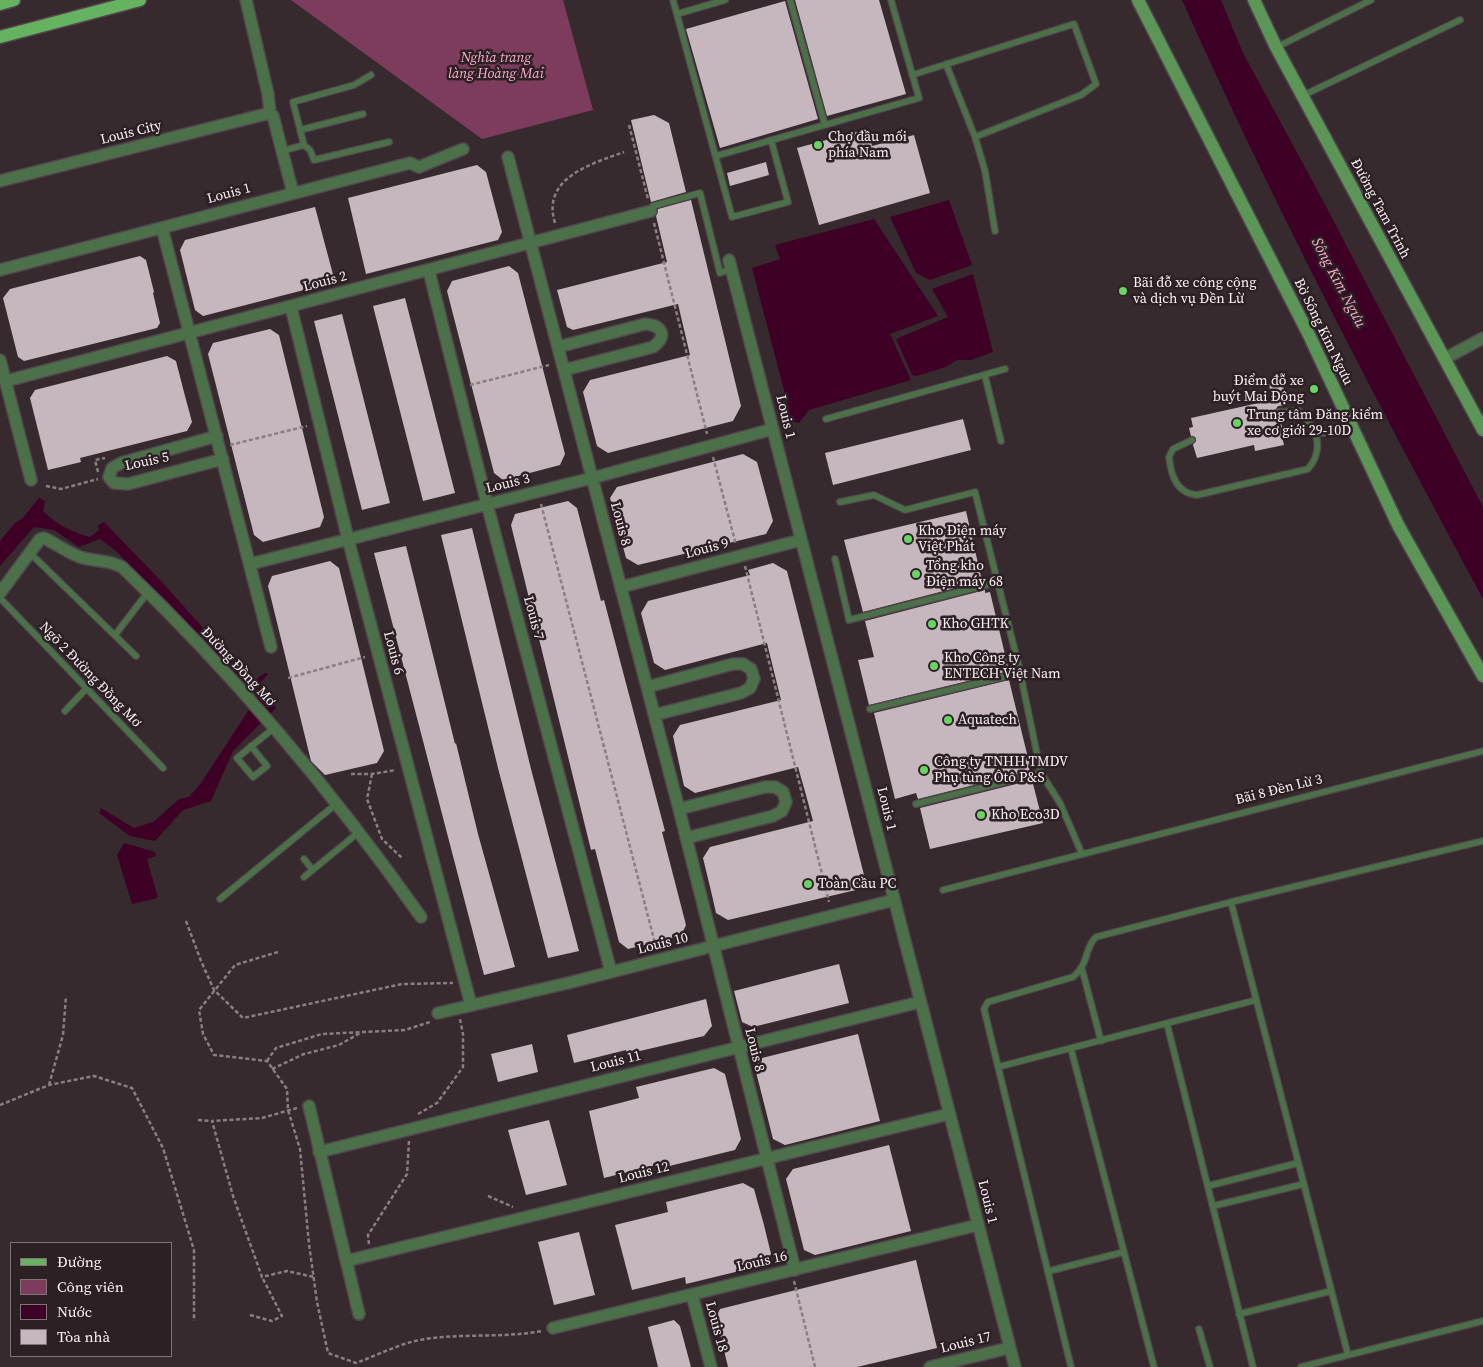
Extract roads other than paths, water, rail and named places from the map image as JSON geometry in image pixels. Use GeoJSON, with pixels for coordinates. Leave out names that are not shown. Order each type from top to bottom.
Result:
{"type":"FeatureCollection","features":[{"type":"Feature","properties":{"kind":"main road"},"geometry":{"type":"LineString","coordinates":[[0,4],[14,0]]}},
{"type":"Feature","properties":{"kind":"main road"},"geometry":{"type":"LineString","coordinates":[[0,37],[140,0]]}},
{"type":"Feature","properties":{"kind":"street"},"geometry":{"type":"LineString","coordinates":[[246,0],[268,94],[270,113],[273,116],[293,193]]}},
{"type":"Feature","properties":{"kind":"street","name":"Bờ Sông Kim Ngưu"},"geometry":{"type":"LineString","coordinates":[[1138,0],[1310,335],[1398,525],[1483,676]]}},
{"type":"Feature","properties":{"kind":"street","name":"Đường Tam Trinh"},"geometry":{"type":"LineString","coordinates":[[1254,0],[1302,96],[1483,430]]}},
{"type":"Feature","properties":{"kind":"street","name":"Louis City"},"geometry":{"type":"LineString","coordinates":[[0,181],[270,113]]}},
{"type":"Feature","properties":{"kind":"street","name":"Louis 1"},"geometry":{"type":"LineString","coordinates":[[0,270],[410,163],[419,167],[463,149]]}},
{"type":"Feature","properties":{"kind":"street","name":"Louis 8"},"geometry":{"type":"LineString","coordinates":[[508,157],[679,809],[794,1275]]}},
{"type":"Feature","properties":{"kind":"street","name":"Louis 2"},"geometry":{"type":"LineString","coordinates":[[6,381],[430,271],[651,211]]}},
{"type":"Feature","properties":{"kind":"street"},"geometry":{"type":"LineString","coordinates":[[162,228],[271,647]]}},
{"type":"Feature","properties":{"kind":"street","name":"Louis 1"},"geometry":{"type":"LineString","coordinates":[[730,264],[1014,1367]]}},
{"type":"Feature","properties":{"kind":"street","name":"Louis 7"},"geometry":{"type":"LineString","coordinates":[[430,271],[487,504],[611,972]]}},
{"type":"Feature","properties":{"kind":"street","name":"Louis 6"},"geometry":{"type":"LineString","coordinates":[[291,307],[348,539],[471,1005]]}},
{"type":"Feature","properties":{"kind":"street"},"geometry":{"type":"LineString","coordinates":[[558,347],[645,324],[656,325],[660,329],[662,336],[660,342],[653,347],[564,370]]}},
{"type":"Feature","properties":{"kind":"street"},"geometry":{"type":"LineString","coordinates":[[1444,359],[1483,338]]}},
{"type":"Feature","properties":{"kind":"street"},"geometry":{"type":"LineString","coordinates":[[0,360],[31,480]]}},
{"type":"Feature","properties":{"kind":"street","name":"Louis 3"},"geometry":{"type":"LineString","coordinates":[[250,564],[592,478],[772,429]]}},
{"type":"Feature","properties":{"kind":"street","name":"Louis 5"},"geometry":{"type":"LineString","coordinates":[[217,436],[121,463],[112,468],[109,477],[114,483],[128,484],[223,459]]}},
{"type":"Feature","properties":{"kind":"street","name":"Đường Đồng Mơ"},"geometry":{"type":"LineString","coordinates":[[0,593],[28,552],[40,539],[44,538],[77,556],[95,561],[109,560],[122,567],[148,592],[274,728],[360,831],[422,917]]}},
{"type":"Feature","properties":{"kind":"street","name":"Louis 9"},"geometry":{"type":"LineString","coordinates":[[621,587],[801,540]]}},
{"type":"Feature","properties":{"kind":"street"},"geometry":{"type":"LineString","coordinates":[[647,687],[733,664],[743,664],[751,669],[754,679],[750,688],[741,693],[654,715]]}},
{"type":"Feature","properties":{"kind":"street"},"geometry":{"type":"LineString","coordinates":[[679,809],[765,787],[775,787],[783,792],[786,802],[782,811],[773,816],[686,838]]}},
{"type":"Feature","properties":{"kind":"street","name":"Louis 10"},"geometry":{"type":"LineString","coordinates":[[438,1013],[611,972],[894,900]]}},
{"type":"Feature","properties":{"kind":"street","name":"Louis 11"},"geometry":{"type":"LineString","coordinates":[[319,1152],[920,1002]]}},
{"type":"Feature","properties":{"kind":"street"},"geometry":{"type":"LineString","coordinates":[[309,1106],[359,1314]]}},
{"type":"Feature","properties":{"kind":"street","name":"Louis 12"},"geometry":{"type":"LineString","coordinates":[[346,1261],[949,1114]]}},
{"type":"Feature","properties":{"kind":"street","name":"Louis 16"},"geometry":{"type":"LineString","coordinates":[[554,1328],[692,1295],[794,1275],[978,1225]]}},
{"type":"Feature","properties":{"kind":"street","name":"Louis 18"},"geometry":{"type":"LineString","coordinates":[[692,1295],[711,1367]]}},
{"type":"Feature","properties":{"kind":"street","name":"Louis 17"},"geometry":{"type":"LineString","coordinates":[[930,1367],[1009,1348]]}},
{"type":"Feature","properties":{"kind":"lane"},"geometry":{"type":"LineString","coordinates":[[673,0],[732,217],[788,202],[771,140]]}},
{"type":"Feature","properties":{"kind":"lane"},"geometry":{"type":"LineString","coordinates":[[677,14],[725,0]]}},
{"type":"Feature","properties":{"kind":"lane"},"geometry":{"type":"LineString","coordinates":[[790,0],[825,125]]}},
{"type":"Feature","properties":{"kind":"lane"},"geometry":{"type":"LineString","coordinates":[[716,156],[919,98],[891,0]]}},
{"type":"Feature","properties":{"kind":"lane"},"geometry":{"type":"LineString","coordinates":[[1276,47],[1371,0]]}},
{"type":"Feature","properties":{"kind":"lane"},"geometry":{"type":"LineString","coordinates":[[1302,96],[1460,20]]}},
{"type":"Feature","properties":{"kind":"lane"},"geometry":{"type":"LineString","coordinates":[[912,75],[1074,24],[1096,84],[1081,95],[975,137]]}},
{"type":"Feature","properties":{"kind":"lane"},"geometry":{"type":"LineString","coordinates":[[946,64],[975,137],[985,171],[995,231]]}},
{"type":"Feature","properties":{"kind":"lane"},"geometry":{"type":"LineString","coordinates":[[371,75],[354,85],[293,102],[300,130],[304,145],[310,150],[314,160],[388,142]]}},
{"type":"Feature","properties":{"kind":"lane"},"geometry":{"type":"LineString","coordinates":[[300,130],[363,114]]}},
{"type":"Feature","properties":{"kind":"lane"},"geometry":{"type":"LineString","coordinates":[[282,151],[304,145]]}},
{"type":"Feature","properties":{"kind":"lane"},"geometry":{"type":"LineString","coordinates":[[651,211],[653,206],[700,193],[720,273],[730,264]]}},
{"type":"Feature","properties":{"kind":"lane"},"geometry":{"type":"LineString","coordinates":[[826,419],[1005,369]]}},
{"type":"Feature","properties":{"kind":"lane"},"geometry":{"type":"LineString","coordinates":[[985,376],[1001,441]]}},
{"type":"Feature","properties":{"kind":"lane"},"geometry":{"type":"LineString","coordinates":[[1192,440],[1173,450],[1169,457],[1174,482],[1188,494],[1197,495],[1308,469],[1315,461],[1317,433],[1299,411],[1279,412]]}},
{"type":"Feature","properties":{"kind":"lane"},"geometry":{"type":"LineString","coordinates":[[1317,433],[1355,432]]}},
{"type":"Feature","properties":{"kind":"lane"},"geometry":{"type":"LineString","coordinates":[[840,502],[874,495],[905,510],[975,492],[1020,674],[1041,773],[1060,803],[1082,854]]}},
{"type":"Feature","properties":{"kind":"lane"},"geometry":{"type":"LineString","coordinates":[[28,552],[136,656]]}},
{"type":"Feature","properties":{"kind":"lane"},"geometry":{"type":"LineString","coordinates":[[835,559],[849,620],[998,582]]}},
{"type":"Feature","properties":{"kind":"lane"},"geometry":{"type":"LineString","coordinates":[[115,635],[148,592]]}},
{"type":"Feature","properties":{"kind":"lane","name":"Ngõ 2 Đường Đồng Mơ"},"geometry":{"type":"LineString","coordinates":[[0,598],[163,768]]}},
{"type":"Feature","properties":{"kind":"lane"},"geometry":{"type":"LineString","coordinates":[[870,709],[1020,674]]}},
{"type":"Feature","properties":{"kind":"lane"},"geometry":{"type":"LineString","coordinates":[[64,711],[86,689]]}},
{"type":"Feature","properties":{"kind":"lane"},"geometry":{"type":"LineString","coordinates":[[258,783],[237,758],[274,728]]}},
{"type":"Feature","properties":{"kind":"lane"},"geometry":{"type":"LineString","coordinates":[[251,746],[267,766],[253,777]]}},
{"type":"Feature","properties":{"kind":"lane","name":"Bãi 8 Đền Lừ 3"},"geometry":{"type":"LineString","coordinates":[[943,890],[1483,751]]}},
{"type":"Feature","properties":{"kind":"lane"},"geometry":{"type":"LineString","coordinates":[[916,804],[1041,773]]}},
{"type":"Feature","properties":{"kind":"lane"},"geometry":{"type":"LineString","coordinates":[[220,899],[336,804]]}},
{"type":"Feature","properties":{"kind":"lane"},"geometry":{"type":"LineString","coordinates":[[304,877],[360,831]]}},
{"type":"Feature","properties":{"kind":"lane"},"geometry":{"type":"LineString","coordinates":[[1072,1367],[984,1009],[985,1005],[988,1002],[1073,976],[1082,969],[1092,941],[1096,937],[1483,841]]}},
{"type":"Feature","properties":{"kind":"lane"},"geometry":{"type":"LineString","coordinates":[[304,859],[312,870]]}},
{"type":"Feature","properties":{"kind":"lane"},"geometry":{"type":"LineString","coordinates":[[1231,902],[1348,1355]]}},
{"type":"Feature","properties":{"kind":"lane"},"geometry":{"type":"LineString","coordinates":[[1082,969],[1101,1041]]}},
{"type":"Feature","properties":{"kind":"lane"},"geometry":{"type":"LineString","coordinates":[[998,1067],[1256,1000]]}},
{"type":"Feature","properties":{"kind":"lane"},"geometry":{"type":"LineString","coordinates":[[1166,1024],[1253,1367]]}},
{"type":"Feature","properties":{"kind":"lane"},"geometry":{"type":"LineString","coordinates":[[1071,1049],[1154,1367]]}},
{"type":"Feature","properties":{"kind":"lane"},"geometry":{"type":"LineString","coordinates":[[1208,1186],[1298,1163]]}},
{"type":"Feature","properties":{"kind":"lane"},"geometry":{"type":"LineString","coordinates":[[1213,1206],[1304,1184]]}},
{"type":"Feature","properties":{"kind":"lane"},"geometry":{"type":"LineString","coordinates":[[1049,1271],[1124,1252]]}},
{"type":"Feature","properties":{"kind":"lane"},"geometry":{"type":"LineString","coordinates":[[1239,1314],[1331,1291]]}},
{"type":"Feature","properties":{"kind":"lane"},"geometry":{"type":"LineString","coordinates":[[1301,1367],[1483,1321]]}},
{"type":"Feature","properties":{"kind":"lane"},"geometry":{"type":"LineString","coordinates":[[1198,1329],[1210,1367]]}},
{"type":"Feature","properties":{"kind":"water","name":"Sông Kim Ngưu"},"geometry":{"type":"Polygon","coordinates":[[[1182,0],[1221,0],[1243,53],[1320,195],[1483,507],[1483,599],[1404,451],[1289,227],[1182,0]]]}},
{"type":"Feature","properties":{"kind":"water"},"geometry":{"type":"Polygon","coordinates":[[[949,200],[972,265],[930,280],[916,273],[890,217],[949,200]]]}},
{"type":"Feature","properties":{"kind":"water"},"geometry":{"type":"Polygon","coordinates":[[[874,219],[938,316],[890,334],[911,380],[809,410],[799,423],[792,421],[752,268],[780,259],[775,245],[874,219]]]}},
{"type":"Feature","properties":{"kind":"water"},"geometry":{"type":"Polygon","coordinates":[[[973,274],[993,352],[971,360],[957,360],[946,367],[916,376],[912,375],[896,339],[948,317],[932,289],[973,274]]]}},
{"type":"Feature","properties":{"kind":"water"},"geometry":{"type":"Polygon","coordinates":[[[39,498],[45,501],[43,511],[59,524],[78,533],[90,537],[99,530],[98,525],[104,522],[162,582],[245,675],[255,680],[265,673],[268,674],[259,684],[276,708],[233,751],[211,801],[183,810],[155,841],[130,836],[99,813],[101,808],[134,828],[153,822],[179,799],[189,797],[201,783],[258,696],[116,551],[100,539],[79,547],[54,530],[34,527],[0,566],[0,541],[15,523],[22,519],[39,498]]]}},
{"type":"Feature","properties":{"kind":"water"},"geometry":{"type":"Polygon","coordinates":[[[124,843],[155,852],[156,856],[147,859],[158,898],[132,904],[117,855],[124,843]]]}},
{"type":"Feature","properties":{"kind":"place","name":"Chợ đầu mối phía Nam"},"geometry":{"type":"Point","coordinates":[818,145]}},
{"type":"Feature","properties":{"kind":"place","name":"Bãi đỗ xe công cộng và dịch vụ Đền Lừ"},"geometry":{"type":"Point","coordinates":[1123,291]}},
{"type":"Feature","properties":{"kind":"place","name":"Điểm đỗ xe buýt Mai Động"},"geometry":{"type":"Point","coordinates":[1314,389]}},
{"type":"Feature","properties":{"kind":"place","name":"Trung tâm Đăng kiểm xe cơ giới 29-10D"},"geometry":{"type":"Point","coordinates":[1237,423]}},
{"type":"Feature","properties":{"kind":"place","name":"Kho Điện máy Việt Phát"},"geometry":{"type":"Point","coordinates":[908,539]}},
{"type":"Feature","properties":{"kind":"place","name":"Tổng kho Điện máy 68"},"geometry":{"type":"Point","coordinates":[916,574]}},
{"type":"Feature","properties":{"kind":"place","name":"Kho GHTK"},"geometry":{"type":"Point","coordinates":[932,624]}},
{"type":"Feature","properties":{"kind":"place","name":"Kho Công ty ENTECH Việt Nam"},"geometry":{"type":"Point","coordinates":[934,666]}},
{"type":"Feature","properties":{"kind":"place","name":"Aquatech"},"geometry":{"type":"Point","coordinates":[948,720]}},
{"type":"Feature","properties":{"kind":"place","name":"Công ty TNHH TMDV Phụ tùng Ôtô P&S"},"geometry":{"type":"Point","coordinates":[924,770]}},
{"type":"Feature","properties":{"kind":"place","name":"Kho Eco3D"},"geometry":{"type":"Point","coordinates":[981,815]}},
{"type":"Feature","properties":{"kind":"place","name":"Toàn Cầu PC"},"geometry":{"type":"Point","coordinates":[808,884]}},
{"type":"Feature","properties":{"kind":"park label","name":"Nghĩa trang làng Hoàng Mai"},"geometry":{"type":"Point","coordinates":[496,66]}}]}
